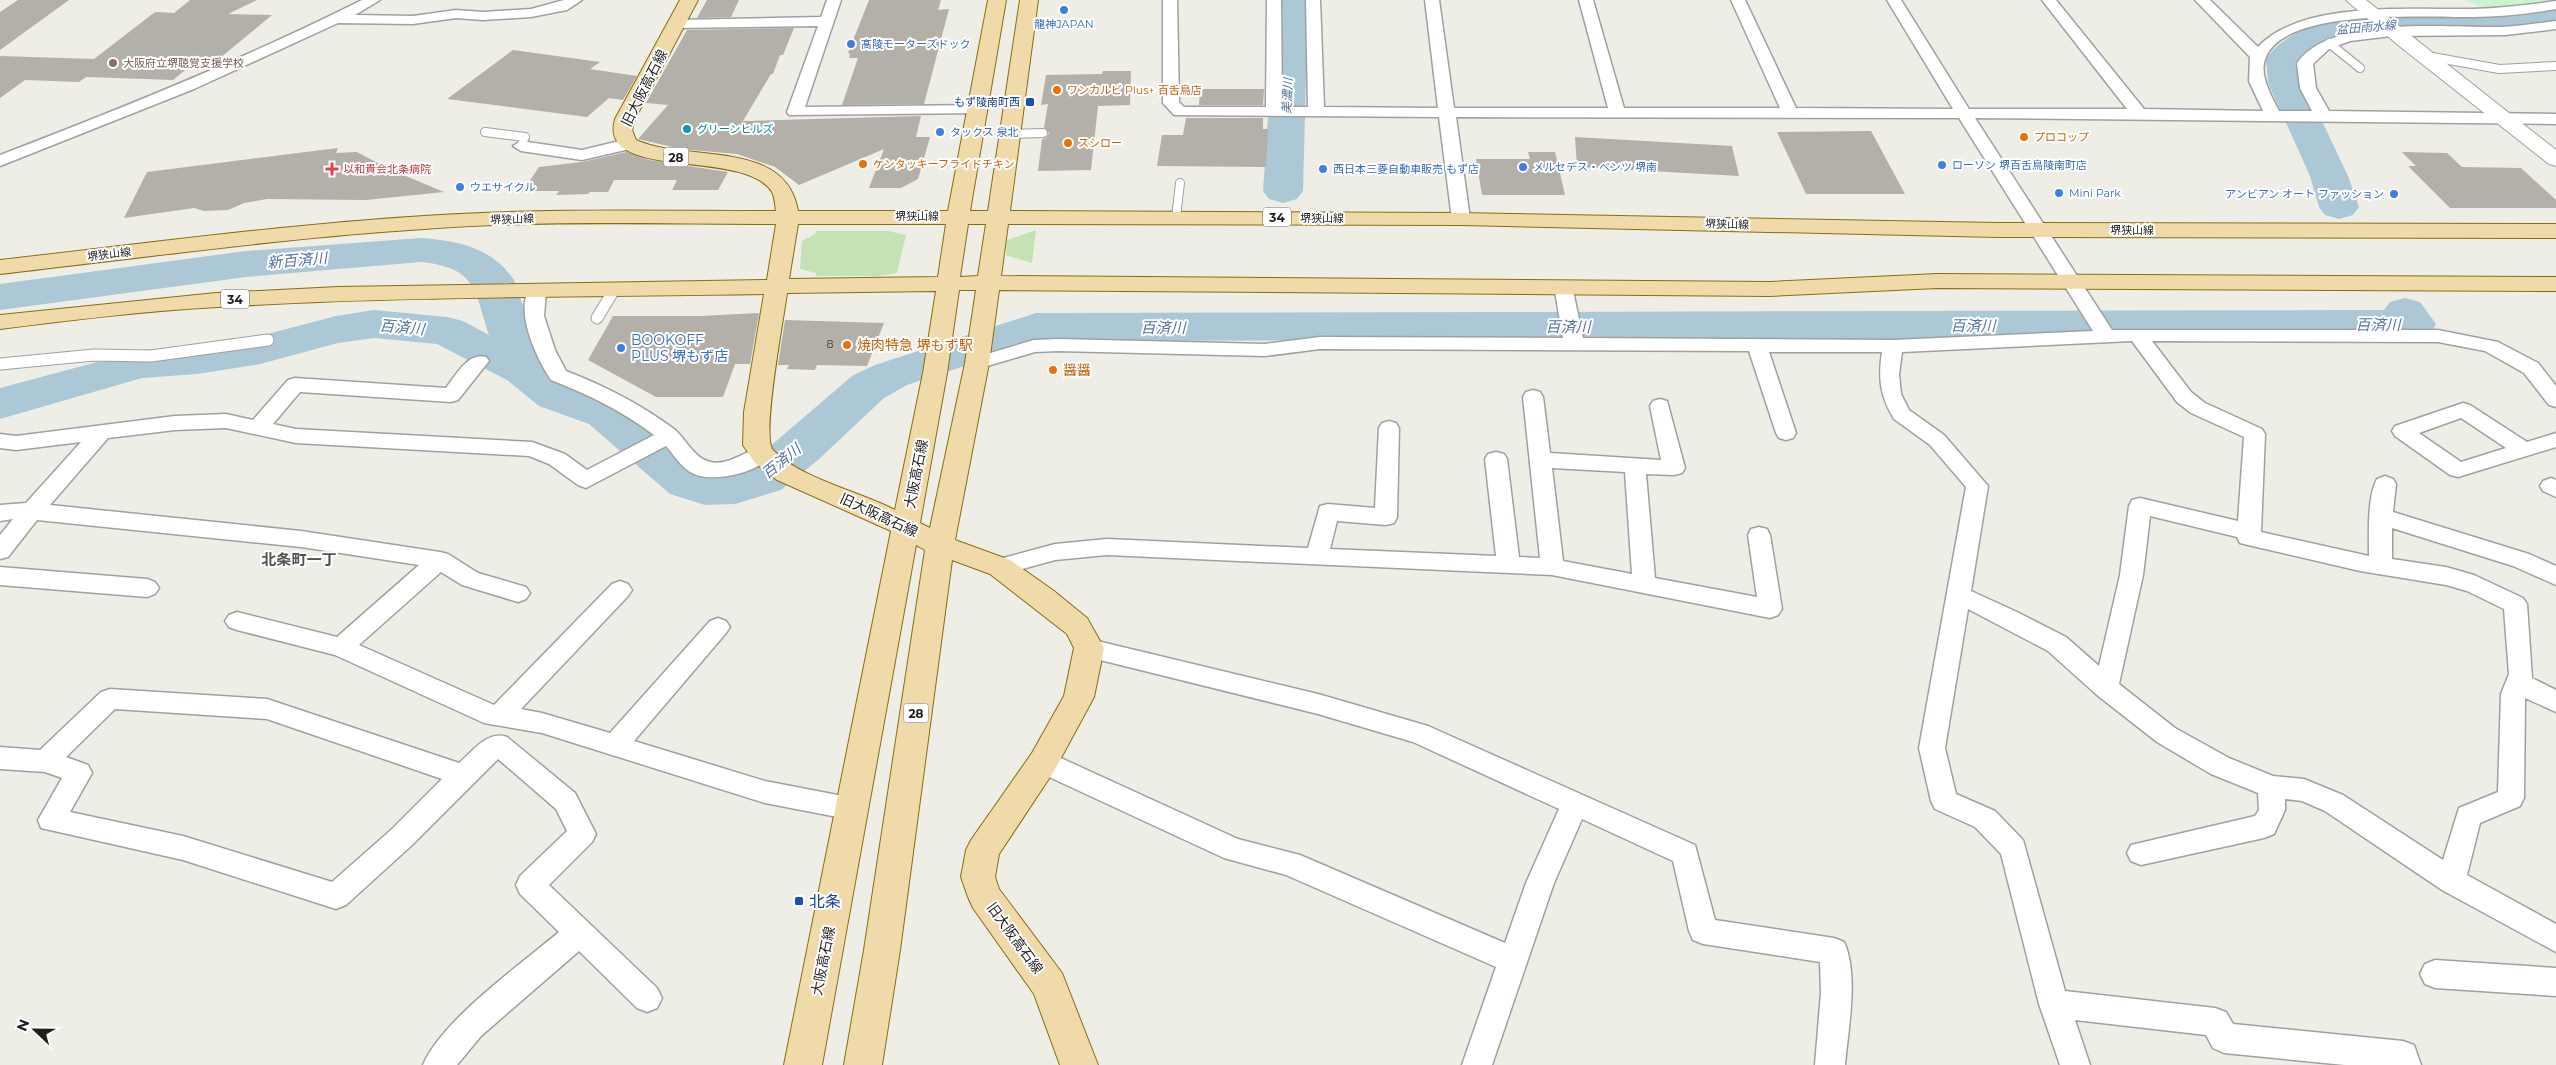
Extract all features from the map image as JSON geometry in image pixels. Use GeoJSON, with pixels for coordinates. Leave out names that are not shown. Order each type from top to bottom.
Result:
{"type":"FeatureCollection","features":[{"type":"Feature","properties":{"kind":"main road","name":"旧大阪高石線"},"geometry":{"type":"LineString","coordinates":[[689,0],[625,119],[622,130],[628,144],[644,152],[713,160],[753,169],[774,180],[783,192],[788,217],[777,286],[750,413],[756,445],[763,455],[786,474],[906,526],[940,544],[1000,567],[1077,626],[1089,648],[1079,697],[1043,762],[983,850],[978,877],[985,897],[1049,985],[1079,1065]]}},
{"type":"Feature","properties":{"kind":"main road","name":"大阪高石線"},"geometry":{"type":"LineString","coordinates":[[803,1065],[937,362],[958,216],[997,0]]}},
{"type":"Feature","properties":{"kind":"main road","name":"28"},"geometry":{"type":"LineString","coordinates":[[863,1065],[883,940],[940,544],[978,352],[996,217],[1029,0]]}},
{"type":"Feature","properties":{"kind":"main road","name":"堺狭山線"},"geometry":{"type":"LineString","coordinates":[[0,268],[274,236],[425,222],[958,216],[1461,219],[2038,230],[2556,231]]}},
{"type":"Feature","properties":{"kind":"main road","name":"34"},"geometry":{"type":"LineString","coordinates":[[0,322],[100,310],[216,300],[471,292],[777,286],[988,283],[1770,289],[1937,281],[2556,284]]}},
{"type":"Feature","properties":{"kind":"street"},"geometry":{"type":"LineString","coordinates":[[338,0],[370,1]]}},
{"type":"Feature","properties":{"kind":"street"},"geometry":{"type":"LineString","coordinates":[[333,19],[413,20],[456,14],[483,16],[532,13],[562,7],[575,0]]}},
{"type":"Feature","properties":{"kind":"street"},"geometry":{"type":"LineString","coordinates":[[834,0],[794,112],[977,110]]}},
{"type":"Feature","properties":{"kind":"street"},"geometry":{"type":"LineString","coordinates":[[1170,0],[1171,104],[1180,112],[2139,114],[2556,118]]}},
{"type":"Feature","properties":{"kind":"street"},"geometry":{"type":"LineString","coordinates":[[1274,0],[1277,112]]}},
{"type":"Feature","properties":{"kind":"street"},"geometry":{"type":"LineString","coordinates":[[1311,112],[1313,0]]}},
{"type":"Feature","properties":{"kind":"street"},"geometry":{"type":"LineString","coordinates":[[1432,0],[1461,219]]}},
{"type":"Feature","properties":{"kind":"street"},"geometry":{"type":"LineString","coordinates":[[1586,0],[1618,114]]}},
{"type":"Feature","properties":{"kind":"street"},"geometry":{"type":"LineString","coordinates":[[1738,0],[1791,114]]}},
{"type":"Feature","properties":{"kind":"street"},"geometry":{"type":"LineString","coordinates":[[1894,0],[1964,114],[2104,332]]}},
{"type":"Feature","properties":{"kind":"street"},"geometry":{"type":"LineString","coordinates":[[2049,0],[2139,114]]}},
{"type":"Feature","properties":{"kind":"street"},"geometry":{"type":"LineString","coordinates":[[2202,0],[2258,56]]}},
{"type":"Feature","properties":{"kind":"street"},"geometry":{"type":"LineString","coordinates":[[2355,0],[2423,56],[2506,117],[2556,160]]}},
{"type":"Feature","properties":{"kind":"street"},"geometry":{"type":"LineString","coordinates":[[2459,0],[2475,13]]}},
{"type":"Feature","properties":{"kind":"street"},"geometry":{"type":"LineString","coordinates":[[0,161],[76,132],[248,60],[370,1]]}},
{"type":"Feature","properties":{"kind":"street"},"geometry":{"type":"LineString","coordinates":[[2319,116],[2308,88],[2305,64],[2329,43],[2347,38],[2380,22],[2556,5]]}},
{"type":"Feature","properties":{"kind":"street"},"geometry":{"type":"LineString","coordinates":[[2276,116],[2257,81],[2258,56],[2275,37],[2301,26],[2336,17],[2505,31],[2556,25]]}},
{"type":"Feature","properties":{"kind":"street"},"geometry":{"type":"LineString","coordinates":[[677,24],[826,22]]}},
{"type":"Feature","properties":{"kind":"street"},"geometry":{"type":"LineString","coordinates":[[521,146],[582,155],[610,150],[628,144]]}},
{"type":"Feature","properties":{"kind":"street"},"geometry":{"type":"LineString","coordinates":[[1563,286],[1573,341]]}},
{"type":"Feature","properties":{"kind":"street"},"geometry":{"type":"LineString","coordinates":[[528,292],[545,350],[558,375],[591,388],[636,411],[669,436],[688,458],[700,468],[718,470],[740,466],[763,455]]}},
{"type":"Feature","properties":{"kind":"street"},"geometry":{"type":"LineString","coordinates":[[978,352],[1058,345],[1265,350],[1320,343],[1573,341],[1893,346],[2104,332],[2137,335],[2438,336],[2491,346],[2531,368],[2556,400]]}},
{"type":"Feature","properties":{"kind":"street"},"geometry":{"type":"LineString","coordinates":[[2137,335],[2184,397],[2198,408],[2256,434],[2250,532],[2248,537],[2380,566],[2446,576],[2474,584],[2515,604],[2521,674],[2513,694],[2511,798],[2468,816],[2452,881]]}},
{"type":"Feature","properties":{"kind":"street"},"geometry":{"type":"LineString","coordinates":[[1757,345],[1786,433]]}},
{"type":"Feature","properties":{"kind":"street"},"geometry":{"type":"LineString","coordinates":[[1893,346],[1889,374],[1891,394],[1901,414],[1937,440],[1977,486],[1932,748],[1944,801],[1985,819],[2013,848],[2054,1004],[2075,1065]]}},
{"type":"Feature","properties":{"kind":"street"},"geometry":{"type":"LineString","coordinates":[[258,428],[295,385],[451,395],[478,361]]}},
{"type":"Feature","properties":{"kind":"street"},"geometry":{"type":"LineString","coordinates":[[1533,396],[1552,567]]}},
{"type":"Feature","properties":{"kind":"street"},"geometry":{"type":"LineString","coordinates":[[1540,460],[1674,468],[1660,406]]}},
{"type":"Feature","properties":{"kind":"street"},"geometry":{"type":"LineString","coordinates":[[2524,450],[2463,410],[2402,431],[2458,470],[2524,450],[2556,440]]}},
{"type":"Feature","properties":{"kind":"street"},"geometry":{"type":"LineString","coordinates":[[0,442],[16,443],[175,423],[226,422],[296,436],[532,449],[556,459],[586,480],[669,436]]}},
{"type":"Feature","properties":{"kind":"street"},"geometry":{"type":"LineString","coordinates":[[1317,557],[1328,512],[1386,517],[1389,428]]}},
{"type":"Feature","properties":{"kind":"street"},"geometry":{"type":"LineString","coordinates":[[0,550],[102,432]]}},
{"type":"Feature","properties":{"kind":"street"},"geometry":{"type":"LineString","coordinates":[[1496,459],[1508,565]]}},
{"type":"Feature","properties":{"kind":"street"},"geometry":{"type":"LineString","coordinates":[[1635,466],[1644,584]]}},
{"type":"Feature","properties":{"kind":"street"},"geometry":{"type":"LineString","coordinates":[[2380,566],[2381,516],[2385,484]]}},
{"type":"Feature","properties":{"kind":"street"},"geometry":{"type":"LineString","coordinates":[[2106,688],[2126,608],[2138,535],[2140,506],[2250,532]]}},
{"type":"Feature","properties":{"kind":"street"},"geometry":{"type":"LineString","coordinates":[[0,513],[19,510],[301,539],[440,560],[470,579],[518,593]]}},
{"type":"Feature","properties":{"kind":"street"},"geometry":{"type":"LineString","coordinates":[[2381,516],[2552,570]]}},
{"type":"Feature","properties":{"kind":"street"},"geometry":{"type":"LineString","coordinates":[[1000,567],[1055,552],[1106,547],[1552,567],[1770,609],[1759,535]]}},
{"type":"Feature","properties":{"kind":"street"},"geometry":{"type":"LineString","coordinates":[[340,647],[440,560]]}},
{"type":"Feature","properties":{"kind":"street"},"geometry":{"type":"LineString","coordinates":[[0,576],[147,588]]}},
{"type":"Feature","properties":{"kind":"street"},"geometry":{"type":"LineString","coordinates":[[500,716],[620,590]]}},
{"type":"Feature","properties":{"kind":"street"},"geometry":{"type":"LineString","coordinates":[[1958,595],[2009,618],[2057,644],[2106,688],[2166,735],[2220,766],[2271,787],[2304,790],[2334,803],[2452,881],[2554,944]]}},
{"type":"Feature","properties":{"kind":"street"},"geometry":{"type":"LineString","coordinates":[[237,621],[340,647],[484,713],[542,723],[616,744],[765,792],[853,809]]}},
{"type":"Feature","properties":{"kind":"street"},"geometry":{"type":"LineString","coordinates":[[616,744],[718,627]]}},
{"type":"Feature","properties":{"kind":"street"},"geometry":{"type":"LineString","coordinates":[[1089,648],[1318,704],[1420,733],[1685,854],[1703,931],[1834,951],[1836,993],[1830,1065]]}},
{"type":"Feature","properties":{"kind":"street"},"geometry":{"type":"LineString","coordinates":[[2518,682],[2556,702]]}},
{"type":"Feature","properties":{"kind":"street"},"geometry":{"type":"LineString","coordinates":[[45,760],[110,699],[267,709],[463,775]]}},
{"type":"Feature","properties":{"kind":"street"},"geometry":{"type":"LineString","coordinates":[[0,758],[45,760],[79,773],[51,820],[183,848],[336,896],[402,837],[463,775],[498,744],[566,801],[582,834],[530,885],[647,998]]}},
{"type":"Feature","properties":{"kind":"street"},"geometry":{"type":"LineString","coordinates":[[1043,762],[1234,850],[1290,864],[1513,960]]}},
{"type":"Feature","properties":{"kind":"street"},"geometry":{"type":"LineString","coordinates":[[2142,853],[2264,826],[2272,810],[2271,787]]}},
{"type":"Feature","properties":{"kind":"street"},"geometry":{"type":"LineString","coordinates":[[1477,1065],[1540,883],[1575,804]]}},
{"type":"Feature","properties":{"kind":"street"},"geometry":{"type":"LineString","coordinates":[[438,1065],[470,1026],[579,933]]}},
{"type":"Feature","properties":{"kind":"street"},"geometry":{"type":"LineString","coordinates":[[2435,974],[2556,982]]}},
{"type":"Feature","properties":{"kind":"street"},"geometry":{"type":"LineString","coordinates":[[2054,1004],[2215,1022],[2224,1038],[2403,1056],[2406,1065]]}},
{"type":"Feature","properties":{"kind":"lane"},"geometry":{"type":"LineString","coordinates":[[2329,43],[2360,68]]}},
{"type":"Feature","properties":{"kind":"lane"},"geometry":{"type":"LineString","coordinates":[[2423,56],[2499,69],[2556,66]]}},
{"type":"Feature","properties":{"kind":"lane"},"geometry":{"type":"LineString","coordinates":[[485,132],[525,137],[521,142],[521,146]]}},
{"type":"Feature","properties":{"kind":"lane"},"geometry":{"type":"LineString","coordinates":[[1009,134],[1043,133]]}},
{"type":"Feature","properties":{"kind":"lane"},"geometry":{"type":"LineString","coordinates":[[1176,217],[1180,183]]}},
{"type":"Feature","properties":{"kind":"lane"},"geometry":{"type":"LineString","coordinates":[[597,318],[614,290]]}},
{"type":"Feature","properties":{"kind":"lane"},"geometry":{"type":"LineString","coordinates":[[0,364],[94,355],[151,356],[268,340]]}},
{"type":"Feature","properties":{"kind":"green space"},"geometry":{"type":"Polygon","coordinates":[[[2466,0],[2554,0],[2482,8],[2466,0]]]}},
{"type":"Feature","properties":{"kind":"green space"},"geometry":{"type":"Polygon","coordinates":[[[1036,230],[1032,263],[1006,255],[1007,240],[1036,230]]]}},
{"type":"Feature","properties":{"kind":"green space"},"geometry":{"type":"Polygon","coordinates":[[[816,231],[888,231],[906,235],[897,273],[878,276],[816,276],[816,273],[800,269],[802,241],[815,234],[816,231]]]}},
{"type":"Feature","properties":{"kind":"building"},"geometry":{"type":"Polygon","coordinates":[[[18,0],[69,0],[0,50],[0,12],[18,0]]]}},
{"type":"Feature","properties":{"kind":"building"},"geometry":{"type":"Polygon","coordinates":[[[190,0],[257,0],[228,14],[272,15],[220,58],[201,57],[173,80],[86,77],[79,82],[25,80],[0,98],[0,56],[94,59],[155,12],[174,13],[190,0]]]}},
{"type":"Feature","properties":{"kind":"building"},"geometry":{"type":"Polygon","coordinates":[[[707,0],[739,0],[731,17],[697,18],[707,0]]]}},
{"type":"Feature","properties":{"kind":"building"},"geometry":{"type":"Polygon","coordinates":[[[869,0],[941,0],[938,10],[949,9],[924,104],[842,105],[858,58],[849,58],[850,53],[848,53],[869,0]]]}},
{"type":"Feature","properties":{"kind":"building"},"geometry":{"type":"Polygon","coordinates":[[[794,28],[783,55],[780,55],[773,74],[771,74],[743,121],[921,116],[916,137],[930,137],[918,179],[901,188],[869,188],[884,149],[799,185],[775,167],[737,154],[681,149],[638,139],[668,105],[646,103],[687,30],[794,28]]]}},
{"type":"Feature","properties":{"kind":"building"},"geometry":{"type":"Polygon","coordinates":[[[513,50],[600,62],[590,69],[637,76],[623,100],[609,98],[587,117],[447,99],[513,50]]]}},
{"type":"Feature","properties":{"kind":"building"},"geometry":{"type":"Polygon","coordinates":[[[1103,71],[1131,71],[1130,105],[1098,106],[1091,170],[1038,171],[1042,139],[1046,138],[1049,133],[1044,127],[1048,104],[1041,105],[1046,75],[1102,74],[1103,71]]]}},
{"type":"Feature","properties":{"kind":"building"},"geometry":{"type":"Polygon","coordinates":[[[1200,89],[1264,89],[1263,105],[1199,105],[1200,89]]]}},
{"type":"Feature","properties":{"kind":"building"},"geometry":{"type":"Polygon","coordinates":[[[1186,118],[1263,118],[1263,129],[1268,129],[1266,167],[1157,166],[1162,135],[1183,135],[1186,118]]]}},
{"type":"Feature","properties":{"kind":"building"},"geometry":{"type":"Polygon","coordinates":[[[1871,131],[1905,194],[1806,194],[1777,132],[1871,131]]]}},
{"type":"Feature","properties":{"kind":"building"},"geometry":{"type":"Polygon","coordinates":[[[1575,137],[1732,146],[1739,176],[1577,167],[1575,137]]]}},
{"type":"Feature","properties":{"kind":"building"},"geometry":{"type":"Polygon","coordinates":[[[338,148],[336,153],[357,152],[389,169],[444,192],[366,200],[267,199],[244,203],[228,210],[204,211],[194,208],[124,218],[147,172],[338,148]]]}},
{"type":"Feature","properties":{"kind":"building"},"geometry":{"type":"Polygon","coordinates":[[[627,152],[649,160],[728,172],[718,190],[672,190],[677,180],[614,180],[608,192],[556,195],[559,191],[523,191],[539,167],[582,162],[627,152]]]}},
{"type":"Feature","properties":{"kind":"building"},"geometry":{"type":"Polygon","coordinates":[[[1528,152],[1555,152],[1565,195],[1482,195],[1476,159],[1530,159],[1528,152]]]}},
{"type":"Feature","properties":{"kind":"building"},"geometry":{"type":"Polygon","coordinates":[[[2402,152],[2447,153],[2462,167],[2521,168],[2556,200],[2556,208],[2450,208],[2408,166],[2416,166],[2402,152]]]}},
{"type":"Feature","properties":{"kind":"building"},"geometry":{"type":"Polygon","coordinates":[[[759,313],[750,364],[735,364],[723,397],[656,397],[588,360],[613,316],[700,316],[759,313]]]}},
{"type":"Feature","properties":{"kind":"building"},"geometry":{"type":"Polygon","coordinates":[[[785,320],[884,323],[867,366],[817,365],[815,370],[787,369],[789,365],[778,365],[785,320]]]}},
{"type":"Feature","properties":{"kind":"waterway","name":"美濃川"},"geometry":{"type":"LineString","coordinates":[[1283,191],[1292,0]]}},
{"type":"Feature","properties":{"kind":"waterway","name":"盆田雨水線"},"geometry":{"type":"LineString","coordinates":[[2339,207],[2329,176],[2286,83],[2283,59],[2298,45],[2329,31],[2368,25],[2502,22],[2556,16]]}},
{"type":"Feature","properties":{"kind":"waterway","name":"新百済川"},"geometry":{"type":"LineString","coordinates":[[0,297],[246,264],[421,250],[442,252],[472,261],[493,280],[523,370]]}},
{"type":"Feature","properties":{"kind":"waterway","name":"百済川"},"geometry":{"type":"LineString","coordinates":[[523,370],[555,395],[606,413],[687,482],[705,488],[735,487],[764,478],[801,448],[868,387],[891,375],[1036,327],[2414,324],[2405,311]]}},
{"type":"Feature","properties":{"kind":"waterway","name":"百済川"},"geometry":{"type":"LineString","coordinates":[[0,404],[142,364],[197,360],[260,350],[336,330],[374,324],[447,331],[523,370]]}},
{"type":"Feature","properties":{"kind":"place","name":"龍神JAPAN"},"geometry":{"type":"Point","coordinates":[1064,10]}},
{"type":"Feature","properties":{"kind":"place","name":"髙陵モーターズドック"},"geometry":{"type":"Point","coordinates":[851,44]}},
{"type":"Feature","properties":{"kind":"place","name":"大阪府立堺聴覚支援学校"},"geometry":{"type":"Point","coordinates":[113,63]}},
{"type":"Feature","properties":{"kind":"place","name":"ワンカルビ Plus+ 百舌鳥店"},"geometry":{"type":"Point","coordinates":[1057,90]}},
{"type":"Feature","properties":{"kind":"place","name":"もず陵南町西"},"geometry":{"type":"Point","coordinates":[1030,102]}},
{"type":"Feature","properties":{"kind":"place","name":"グリーンヒルズ"},"geometry":{"type":"Point","coordinates":[687,129]}},
{"type":"Feature","properties":{"kind":"place","name":"タックス 泉北"},"geometry":{"type":"Point","coordinates":[940,132]}},
{"type":"Feature","properties":{"kind":"place","name":"プロコップ"},"geometry":{"type":"Point","coordinates":[2024,137]}},
{"type":"Feature","properties":{"kind":"place","name":"スシロー"},"geometry":{"type":"Point","coordinates":[1068,143]}},
{"type":"Feature","properties":{"kind":"place","name":"ケンタッキーフライドチキン"},"geometry":{"type":"Point","coordinates":[863,164]}},
{"type":"Feature","properties":{"kind":"place","name":"ローソン 堺百舌鳥陵南町店"},"geometry":{"type":"Point","coordinates":[1942,165]}},
{"type":"Feature","properties":{"kind":"place","name":"メルセデス・ベンツ 堺南"},"geometry":{"type":"Point","coordinates":[1523,167]}},
{"type":"Feature","properties":{"kind":"place","name":"以和貴会北条病院"},"geometry":{"type":"Point","coordinates":[332,169]}},
{"type":"Feature","properties":{"kind":"place","name":"西日本三菱自動車販売 もず店"},"geometry":{"type":"Point","coordinates":[1323,169]}},
{"type":"Feature","properties":{"kind":"place","name":"ウエサイクル"},"geometry":{"type":"Point","coordinates":[460,187]}},
{"type":"Feature","properties":{"kind":"place","name":"Mini Park"},"geometry":{"type":"Point","coordinates":[2059,193]}},
{"type":"Feature","properties":{"kind":"place","name":"アンビアン オート ファッション"},"geometry":{"type":"Point","coordinates":[2394,194]}},
{"type":"Feature","properties":{"kind":"place","name":"焼肉特急 堺もず駅"},"geometry":{"type":"Point","coordinates":[847,345]}},
{"type":"Feature","properties":{"kind":"place","name":"BOOKOFF PLUS 堺もず店"},"geometry":{"type":"Point","coordinates":[621,348]}},
{"type":"Feature","properties":{"kind":"place","name":"醤醤"},"geometry":{"type":"Point","coordinates":[1053,370]}},
{"type":"Feature","properties":{"kind":"place","name":"北条"},"geometry":{"type":"Point","coordinates":[799,901]}},
{"type":"Feature","properties":{"kind":"district","name":"北条町一丁"},"geometry":{"type":"Point","coordinates":[299,559]}}]}
